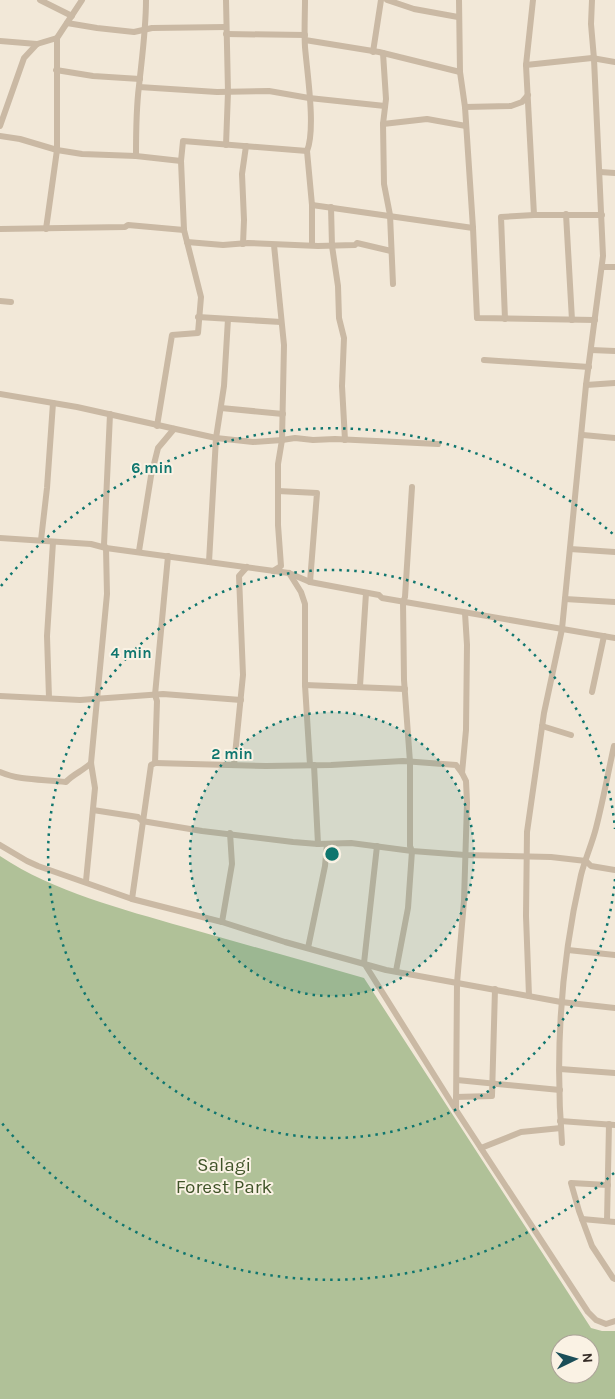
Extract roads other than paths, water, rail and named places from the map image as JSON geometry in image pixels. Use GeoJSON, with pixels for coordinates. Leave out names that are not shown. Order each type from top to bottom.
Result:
{"type":"FeatureCollection","features":[{"type":"Feature","properties":{"kind":"street"},"geometry":{"type":"LineString","coordinates":[[40,0],[72,16]]}},
{"type":"Feature","properties":{"kind":"street"},"geometry":{"type":"LineString","coordinates":[[46,229],[56,150],[57,38],[82,0]]}},
{"type":"Feature","properties":{"kind":"street"},"geometry":{"type":"LineString","coordinates":[[136,156],[138,87],[146,29],[146,0]]}},
{"type":"Feature","properties":{"kind":"street"},"geometry":{"type":"LineString","coordinates":[[226,0],[228,92],[226,145]]}},
{"type":"Feature","properties":{"kind":"street"},"geometry":{"type":"LineString","coordinates":[[305,0],[305,37],[311,115],[307,151],[312,205],[312,245]]}},
{"type":"Feature","properties":{"kind":"street"},"geometry":{"type":"LineString","coordinates":[[373,52],[381,0]]}},
{"type":"Feature","properties":{"kind":"street"},"geometry":{"type":"LineString","coordinates":[[387,0],[414,9],[458,17]]}},
{"type":"Feature","properties":{"kind":"street"},"geometry":{"type":"LineString","coordinates":[[459,0],[460,72],[465,108],[477,318],[595,320]]}},
{"type":"Feature","properties":{"kind":"street"},"geometry":{"type":"LineString","coordinates":[[533,0],[526,65],[534,215]]}},
{"type":"Feature","properties":{"kind":"street"},"geometry":{"type":"LineString","coordinates":[[529,996],[526,910],[527,832],[542,726],[562,629],[583,435],[586,385],[604,256],[591,24],[592,0]]}},
{"type":"Feature","properties":{"kind":"street"},"geometry":{"type":"LineString","coordinates":[[67,23],[134,32],[146,29],[226,27]]}},
{"type":"Feature","properties":{"kind":"street"},"geometry":{"type":"LineString","coordinates":[[226,34],[305,37],[383,53],[460,72]]}},
{"type":"Feature","properties":{"kind":"street"},"geometry":{"type":"LineString","coordinates":[[0,41],[37,44],[57,38]]}},
{"type":"Feature","properties":{"kind":"street"},"geometry":{"type":"LineString","coordinates":[[0,126],[24,58],[37,44]]}},
{"type":"Feature","properties":{"kind":"street"},"geometry":{"type":"LineString","coordinates":[[383,53],[385,106],[383,124],[384,184],[390,216],[393,284]]}},
{"type":"Feature","properties":{"kind":"street"},"geometry":{"type":"LineString","coordinates":[[526,65],[592,58],[615,62]]}},
{"type":"Feature","properties":{"kind":"street"},"geometry":{"type":"LineString","coordinates":[[56,70],[93,76],[140,79]]}},
{"type":"Feature","properties":{"kind":"street"},"geometry":{"type":"LineString","coordinates":[[138,87],[228,92],[269,91],[309,98],[385,106]]}},
{"type":"Feature","properties":{"kind":"street"},"geometry":{"type":"LineString","coordinates":[[465,108],[511,106],[522,102],[528,94]]}},
{"type":"Feature","properties":{"kind":"street"},"geometry":{"type":"LineString","coordinates":[[383,124],[427,119],[466,126]]}},
{"type":"Feature","properties":{"kind":"street"},"geometry":{"type":"LineString","coordinates":[[0,136],[20,138],[56,150],[82,154],[136,156],[180,161]]}},
{"type":"Feature","properties":{"kind":"street"},"geometry":{"type":"LineString","coordinates":[[157,426],[172,335],[198,333],[201,298],[184,230],[180,161],[183,141],[307,151]]}},
{"type":"Feature","properties":{"kind":"street"},"geometry":{"type":"LineString","coordinates":[[243,244],[242,174],[246,146]]}},
{"type":"Feature","properties":{"kind":"street"},"geometry":{"type":"LineString","coordinates":[[600,172],[615,174]]}},
{"type":"Feature","properties":{"kind":"street"},"geometry":{"type":"LineString","coordinates":[[312,205],[473,228]]}},
{"type":"Feature","properties":{"kind":"street"},"geometry":{"type":"LineString","coordinates":[[331,208],[332,246],[338,286],[339,318],[344,338],[342,386],[346,440]]}},
{"type":"Feature","properties":{"kind":"street"},"geometry":{"type":"LineString","coordinates":[[504,319],[501,217],[566,214],[602,215]]}},
{"type":"Feature","properties":{"kind":"street"},"geometry":{"type":"LineString","coordinates":[[566,214],[572,320]]}},
{"type":"Feature","properties":{"kind":"street"},"geometry":{"type":"LineString","coordinates":[[0,229],[125,227],[128,225],[184,230]]}},
{"type":"Feature","properties":{"kind":"street"},"geometry":{"type":"LineString","coordinates":[[187,242],[206,245],[274,244],[332,246],[355,245],[357,243],[391,250]]}},
{"type":"Feature","properties":{"kind":"street"},"geometry":{"type":"LineString","coordinates":[[273,571],[281,566],[278,526],[278,464],[282,440],[284,345],[274,244]]}},
{"type":"Feature","properties":{"kind":"street"},"geometry":{"type":"LineString","coordinates":[[602,266],[615,267]]}},
{"type":"Feature","properties":{"kind":"street"},"geometry":{"type":"LineString","coordinates":[[0,301],[11,302]]}},
{"type":"Feature","properties":{"kind":"street"},"geometry":{"type":"LineString","coordinates":[[198,317],[281,322]]}},
{"type":"Feature","properties":{"kind":"street"},"geometry":{"type":"LineString","coordinates":[[209,562],[216,438],[224,386],[228,320]]}},
{"type":"Feature","properties":{"kind":"street"},"geometry":{"type":"LineString","coordinates":[[591,350],[615,351]]}},
{"type":"Feature","properties":{"kind":"street"},"geometry":{"type":"LineString","coordinates":[[484,360],[589,367]]}},
{"type":"Feature","properties":{"kind":"street"},"geometry":{"type":"LineString","coordinates":[[586,385],[615,382]]}},
{"type":"Feature","properties":{"kind":"street"},"geometry":{"type":"LineString","coordinates":[[0,394],[110,414],[216,438],[253,442],[295,438],[438,444]]}},
{"type":"Feature","properties":{"kind":"street"},"geometry":{"type":"LineString","coordinates":[[41,540],[53,403]]}},
{"type":"Feature","properties":{"kind":"street"},"geometry":{"type":"LineString","coordinates":[[221,408],[283,414]]}},
{"type":"Feature","properties":{"kind":"street"},"geometry":{"type":"LineString","coordinates":[[86,881],[95,788],[91,763],[107,594],[106,548],[104,545],[110,414]]}},
{"type":"Feature","properties":{"kind":"street"},"geometry":{"type":"LineString","coordinates":[[139,552],[151,476],[158,448],[174,429]]}},
{"type":"Feature","properties":{"kind":"street"},"geometry":{"type":"LineString","coordinates":[[583,435],[615,438]]}},
{"type":"Feature","properties":{"kind":"street"},"geometry":{"type":"LineString","coordinates":[[396,972],[408,908],[412,851],[410,846],[410,762],[405,689],[403,602],[405,597],[412,487]]}},
{"type":"Feature","properties":{"kind":"street"},"geometry":{"type":"LineString","coordinates":[[278,491],[317,493],[310,582]]}},
{"type":"Feature","properties":{"kind":"street"},"geometry":{"type":"LineString","coordinates":[[0,538],[90,544],[106,548],[289,573],[310,582],[382,598],[615,638]]}},
{"type":"Feature","properties":{"kind":"street"},"geometry":{"type":"LineString","coordinates":[[49,698],[46,636],[53,542]]}},
{"type":"Feature","properties":{"kind":"street"},"geometry":{"type":"LineString","coordinates":[[570,549],[615,552]]}},
{"type":"Feature","properties":{"kind":"street"},"geometry":{"type":"LineString","coordinates":[[156,763],[157,701],[155,696],[168,556]]}},
{"type":"Feature","properties":{"kind":"street"},"geometry":{"type":"LineString","coordinates":[[234,765],[241,700],[243,645],[240,576],[247,568]]}},
{"type":"Feature","properties":{"kind":"street"},"geometry":{"type":"LineString","coordinates":[[289,573],[301,592],[305,604],[306,685],[318,844]]}},
{"type":"Feature","properties":{"kind":"street"},"geometry":{"type":"LineString","coordinates":[[360,686],[366,593]]}},
{"type":"Feature","properties":{"kind":"street"},"geometry":{"type":"LineString","coordinates":[[565,598],[615,602]]}},
{"type":"Feature","properties":{"kind":"street"},"geometry":{"type":"LineString","coordinates":[[462,773],[466,730],[467,645],[465,613]]}},
{"type":"Feature","properties":{"kind":"street"},"geometry":{"type":"LineString","coordinates":[[592,692],[604,636]]}},
{"type":"Feature","properties":{"kind":"street"},"geometry":{"type":"LineString","coordinates":[[306,685],[405,689]]}},
{"type":"Feature","properties":{"kind":"street"},"geometry":{"type":"LineString","coordinates":[[0,696],[80,700],[163,694],[241,700]]}},
{"type":"Feature","properties":{"kind":"street"},"geometry":{"type":"LineString","coordinates":[[542,726],[571,734]]}},
{"type":"Feature","properties":{"kind":"street"},"geometry":{"type":"LineString","coordinates":[[562,1143],[560,1125],[561,1002],[573,918],[582,873],[596,830],[614,746]]}},
{"type":"Feature","properties":{"kind":"street"},"geometry":{"type":"LineString","coordinates":[[132,899],[151,765],[156,763],[312,765],[366,764],[392,761],[456,765],[466,780],[464,901],[457,983],[456,1110]]}},
{"type":"Feature","properties":{"kind":"street"},"geometry":{"type":"LineString","coordinates":[[0,772],[12,778],[34,778],[66,782],[72,775],[82,771],[91,763]]}},
{"type":"Feature","properties":{"kind":"street"},"geometry":{"type":"LineString","coordinates":[[93,810],[138,817],[142,821],[202,831],[318,844],[351,844],[465,855],[496,854],[551,857],[586,862],[591,866],[615,870]]}},
{"type":"Feature","properties":{"kind":"street"},"geometry":{"type":"LineString","coordinates":[[222,922],[232,864],[230,833]]}},
{"type":"Feature","properties":{"kind":"street"},"geometry":{"type":"LineString","coordinates":[[308,948],[325,866],[327,844]]}},
{"type":"Feature","properties":{"kind":"street"},"geometry":{"type":"LineString","coordinates":[[0,845],[27,861],[132,899],[222,922],[396,972],[561,1002],[615,1008]]}},
{"type":"Feature","properties":{"kind":"street"},"geometry":{"type":"LineString","coordinates":[[377,846],[364,963],[456,1110],[588,1312],[596,1320],[606,1324],[615,1321]]}},
{"type":"Feature","properties":{"kind":"street"},"geometry":{"type":"LineString","coordinates":[[568,950],[615,955]]}},
{"type":"Feature","properties":{"kind":"street"},"geometry":{"type":"LineString","coordinates":[[456,1097],[492,1096],[494,1082],[495,989]]}},
{"type":"Feature","properties":{"kind":"street"},"geometry":{"type":"LineString","coordinates":[[560,1069],[615,1073]]}},
{"type":"Feature","properties":{"kind":"street"},"geometry":{"type":"LineString","coordinates":[[456,1080],[494,1082],[560,1090]]}},
{"type":"Feature","properties":{"kind":"street"},"geometry":{"type":"LineString","coordinates":[[481,1148],[521,1132],[560,1125],[612,1124],[606,1221]]}},
{"type":"Feature","properties":{"kind":"street"},"geometry":{"type":"LineString","coordinates":[[608,1185],[571,1183],[592,1246],[615,1279]]}},
{"type":"Feature","properties":{"kind":"street"},"geometry":{"type":"LineString","coordinates":[[582,1219],[615,1222]]}},
{"type":"Feature","properties":{"kind":"park label","name":"Salagi Forest Park"},"geometry":{"type":"Point","coordinates":[224,1175]}}]}
